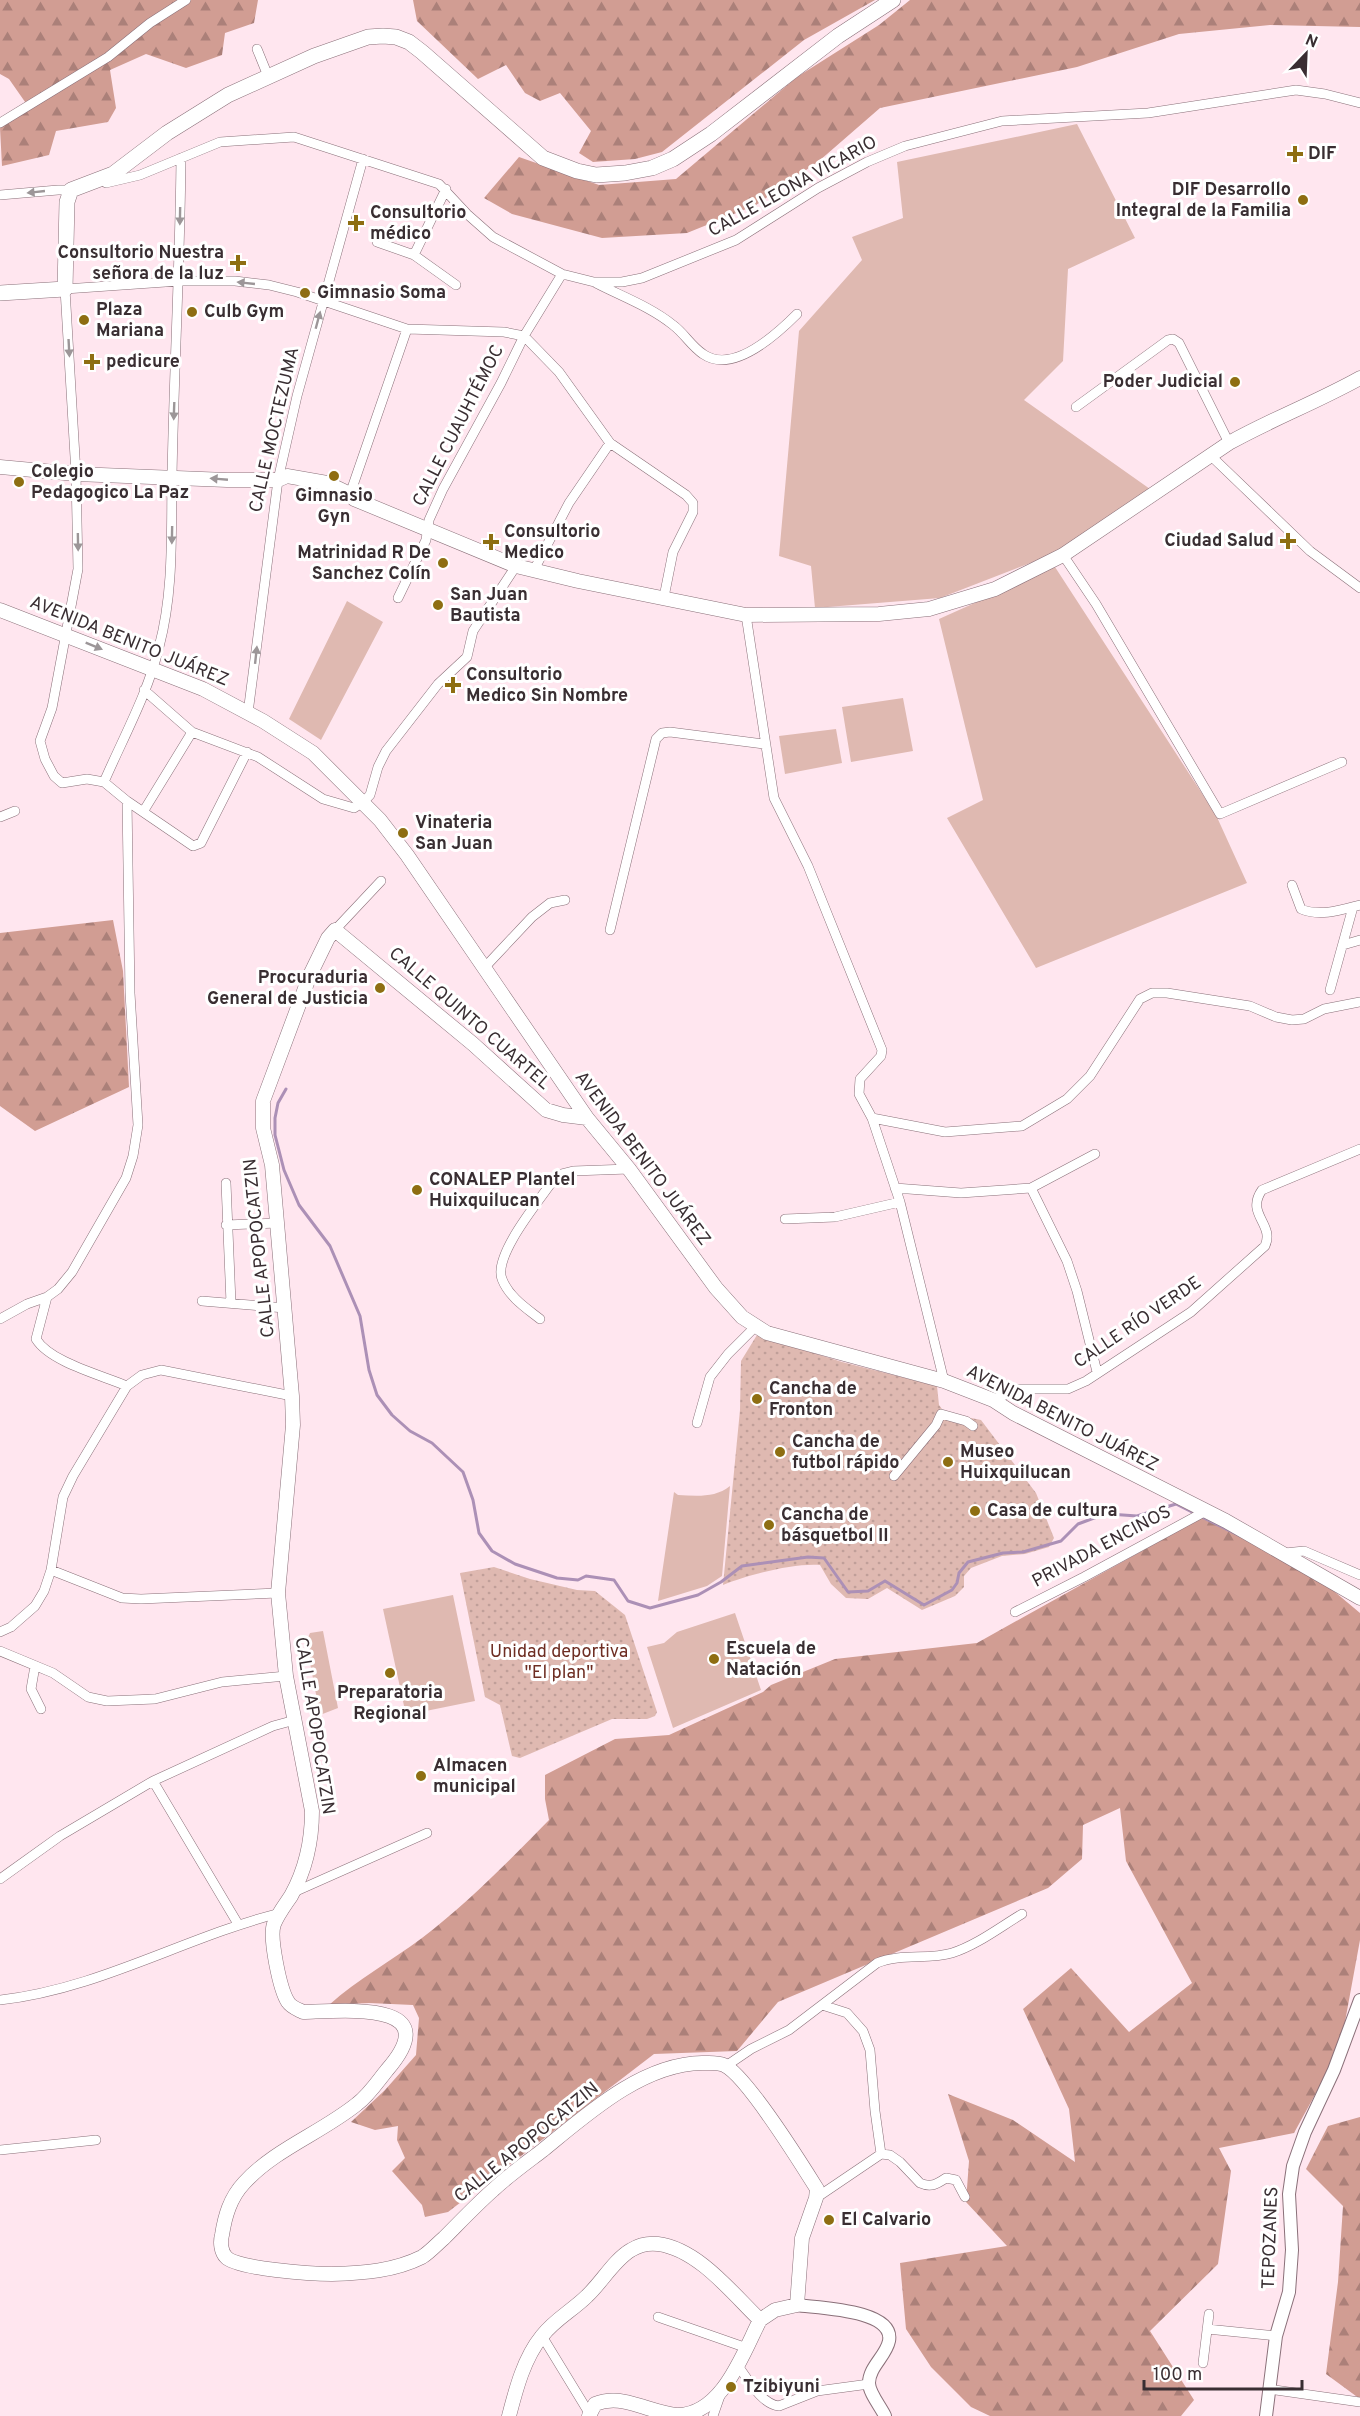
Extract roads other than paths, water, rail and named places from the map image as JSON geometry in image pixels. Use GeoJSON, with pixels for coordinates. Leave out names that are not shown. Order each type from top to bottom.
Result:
{"type":"FeatureCollection","features":[{"type":"Feature","properties":{"kind":"main road"},"geometry":{"type":"LineString","coordinates":[[0,293],[65,289],[67,202],[71,190],[113,174],[191,117],[268,76],[368,36],[396,37],[409,42],[543,158],[577,171],[596,175],[652,168],[673,159],[711,134],[837,36],[893,0]]}},
{"type":"Feature","properties":{"kind":"main road"},"geometry":{"type":"LineString","coordinates":[[0,467],[76,474],[227,480],[278,480],[287,476],[309,478],[516,566],[746,615],[855,614],[929,609],[995,589],[1064,555],[1229,443],[1252,430],[1320,400],[1360,378]]}},
{"type":"Feature","properties":{"kind":"main road","name":"AVENIDA BENITO JUÁREZ"},"geometry":{"type":"LineString","coordinates":[[0,610],[211,692],[313,753],[380,820],[407,855],[587,1118],[629,1169],[716,1288],[754,1327],[778,1336],[944,1381],[993,1400],[1200,1514],[1285,1553],[1360,1598]]}},
{"type":"Feature","properties":{"kind":"main road","name":"CALLE QUINTO CUARTEL"},"geometry":{"type":"LineString","coordinates":[[335,930],[465,1037],[546,1110],[587,1118]]}},
{"type":"Feature","properties":{"kind":"main road","name":"CALLE APOPOCATZIN"},"geometry":{"type":"LineString","coordinates":[[335,930],[328,938],[310,975],[263,1101],[261,1115],[272,1165],[292,1396],[293,1425],[278,1593],[281,1643],[312,1811],[312,1834],[307,1859],[292,1893],[274,1924],[272,1934],[281,1982],[286,1999],[292,2007],[303,2012],[377,2012],[389,2015],[400,2022],[406,2030],[407,2038],[401,2054],[359,2103],[264,2164],[233,2197],[225,2216],[220,2242],[224,2256],[234,2264],[323,2274],[359,2274],[404,2265],[426,2255],[495,2188],[599,2104],[637,2082],[678,2066],[716,2063],[726,2066]]}},
{"type":"Feature","properties":{"kind":"main road"},"geometry":{"type":"LineString","coordinates":[[589,2415],[595,2404],[613,2399],[670,2414],[691,2413],[721,2393],[738,2367],[760,2320],[775,2310],[797,2305],[802,2238],[817,2189],[759,2102],[726,2066]]}},
{"type":"Feature","properties":{"kind":"main road"},"geometry":{"type":"LineString","coordinates":[[509,2416],[521,2374],[542,2336],[587,2296],[625,2254],[634,2248],[645,2244],[658,2244],[679,2250],[699,2262],[760,2320]]}},
{"type":"Feature","properties":{"kind":"street"},"geometry":{"type":"LineString","coordinates":[[0,123],[108,57],[150,23],[186,0]]}},
{"type":"Feature","properties":{"kind":"street"},"geometry":{"type":"LineString","coordinates":[[258,49],[268,76]]}},
{"type":"Feature","properties":{"kind":"street","name":"CALLE LEONA VICARIO"},"geometry":{"type":"LineString","coordinates":[[0,195],[78,190],[140,175],[220,142],[294,137],[431,180],[446,189],[467,214],[493,237],[562,274],[594,282],[642,278],[705,254],[736,240],[818,188],[867,162],[905,146],[1002,121],[1148,113],[1296,90],[1325,94],[1360,103]]}},
{"type":"Feature","properties":{"kind":"street"},"geometry":{"type":"LineString","coordinates":[[104,782],[153,670],[164,624],[173,539],[172,477],[180,281],[181,158]]}},
{"type":"Feature","properties":{"kind":"street","name":"CALLE MOCTEZUMA"},"geometry":{"type":"LineString","coordinates":[[248,713],[278,480],[294,407],[363,159]]}},
{"type":"Feature","properties":{"kind":"street"},"geometry":{"type":"LineString","coordinates":[[414,255],[446,189]]}},
{"type":"Feature","properties":{"kind":"street"},"geometry":{"type":"LineString","coordinates":[[377,242],[414,255],[456,285]]}},
{"type":"Feature","properties":{"kind":"street","name":"CALLE CUAUHTÉMOC"},"geometry":{"type":"LineString","coordinates":[[398,598],[426,540],[429,520],[443,489],[524,336],[562,274]]}},
{"type":"Feature","properties":{"kind":"street"},"geometry":{"type":"LineString","coordinates":[[247,752],[205,835],[197,845],[189,844],[104,782],[87,779],[62,783],[54,776],[40,746],[52,708],[78,569],[76,474],[65,289],[180,281],[269,285],[407,329],[504,332],[524,336],[559,372],[610,443],[686,495],[693,503],[693,512],[673,552],[664,597]]}},
{"type":"Feature","properties":{"kind":"street"},"geometry":{"type":"LineString","coordinates":[[594,282],[656,313],[674,325],[702,353],[712,359],[726,359],[760,347],[780,332],[797,314]]}},
{"type":"Feature","properties":{"kind":"street"},"geometry":{"type":"LineString","coordinates":[[350,494],[407,329]]}},
{"type":"Feature","properties":{"kind":"street"},"geometry":{"type":"LineString","coordinates":[[1076,407],[1168,340],[1173,339],[1179,343],[1229,443]]}},
{"type":"Feature","properties":{"kind":"street"},"geometry":{"type":"LineString","coordinates":[[534,570],[569,503],[610,443]]}},
{"type":"Feature","properties":{"kind":"street"},"geometry":{"type":"LineString","coordinates":[[1210,455],[1310,551],[1360,588]]}},
{"type":"Feature","properties":{"kind":"street"},"geometry":{"type":"LineString","coordinates":[[1064,555],[1219,813],[1222,814],[1342,762]]}},
{"type":"Feature","properties":{"kind":"street"},"geometry":{"type":"LineString","coordinates":[[144,690],[192,732],[247,752],[323,799],[354,808],[370,795],[378,767],[386,752],[438,684],[467,657],[473,631],[516,566]]}},
{"type":"Feature","properties":{"kind":"street"},"geometry":{"type":"LineString","coordinates":[[746,615],[774,798],[808,866],[882,1050],[881,1056],[860,1079],[859,1094],[872,1118],[900,1203],[944,1381]]}},
{"type":"Feature","properties":{"kind":"street"},"geometry":{"type":"LineString","coordinates":[[144,812],[192,732]]}},
{"type":"Feature","properties":{"kind":"street"},"geometry":{"type":"LineString","coordinates":[[610,930],[656,739],[662,733],[670,732],[764,744]]}},
{"type":"Feature","properties":{"kind":"street"},"geometry":{"type":"LineString","coordinates":[[0,1319],[27,1304],[47,1298],[72,1272],[126,1178],[133,1156],[138,1125],[130,993],[127,801]]}},
{"type":"Feature","properties":{"kind":"street"},"geometry":{"type":"LineString","coordinates":[[0,817],[15,811]]}},
{"type":"Feature","properties":{"kind":"street","name":"CALLE APOPOCATZIN"},"geometry":{"type":"LineString","coordinates":[[335,930],[381,881]]}},
{"type":"Feature","properties":{"kind":"street"},"geometry":{"type":"LineString","coordinates":[[1292,885],[1301,909],[1310,913],[1357,906]]}},
{"type":"Feature","properties":{"kind":"street"},"geometry":{"type":"LineString","coordinates":[[485,967],[532,917],[550,903],[565,900]]}},
{"type":"Feature","properties":{"kind":"street"},"geometry":{"type":"LineString","coordinates":[[1330,990],[1357,906]]}},
{"type":"Feature","properties":{"kind":"street"},"geometry":{"type":"LineString","coordinates":[[1343,945],[1360,940]]}},
{"type":"Feature","properties":{"kind":"street"},"geometry":{"type":"LineString","coordinates":[[872,1118],[945,1132],[1022,1126],[1067,1099],[1090,1076],[1130,1012],[1140,999],[1152,993],[1167,993],[1242,1005],[1292,1020],[1304,1019],[1324,1009],[1360,1002]]}},
{"type":"Feature","properties":{"kind":"street","name":"CALLE RÍO VERDE"},"geometry":{"type":"LineString","coordinates":[[993,1400],[1026,1388],[1068,1389],[1086,1381],[1191,1312],[1261,1251],[1267,1240],[1267,1233],[1255,1205],[1256,1198],[1262,1190],[1360,1149]]}},
{"type":"Feature","properties":{"kind":"street"},"geometry":{"type":"LineString","coordinates":[[895,1188],[961,1193],[1031,1188],[1095,1154]]}},
{"type":"Feature","properties":{"kind":"street"},"geometry":{"type":"LineString","coordinates":[[540,1319],[518,1302],[502,1280],[500,1271],[506,1251],[552,1182],[561,1174],[573,1171],[629,1169]]}},
{"type":"Feature","properties":{"kind":"street"},"geometry":{"type":"LineString","coordinates":[[226,1183],[231,1303]]}},
{"type":"Feature","properties":{"kind":"street"},"geometry":{"type":"LineString","coordinates":[[1031,1188],[1070,1271],[1097,1372]]}},
{"type":"Feature","properties":{"kind":"street"},"geometry":{"type":"LineString","coordinates":[[785,1219],[835,1217],[900,1203]]}},
{"type":"Feature","properties":{"kind":"street"},"geometry":{"type":"LineString","coordinates":[[226,1225],[277,1223]]}},
{"type":"Feature","properties":{"kind":"street"},"geometry":{"type":"LineString","coordinates":[[47,1298],[36,1339],[41,1348],[74,1365],[127,1386]]}},
{"type":"Feature","properties":{"kind":"street"},"geometry":{"type":"LineString","coordinates":[[202,1301],[285,1308]]}},
{"type":"Feature","properties":{"kind":"street"},"geometry":{"type":"LineString","coordinates":[[697,1423],[710,1377],[754,1327]]}},
{"type":"Feature","properties":{"kind":"street"},"geometry":{"type":"LineString","coordinates":[[0,1632],[11,1627],[35,1606],[44,1591],[51,1570],[63,1497],[73,1476],[127,1386],[142,1375],[161,1370],[292,1396]]}},
{"type":"Feature","properties":{"kind":"street"},"geometry":{"type":"LineString","coordinates":[[894,1476],[936,1425],[941,1414],[966,1421],[973,1426]]}},
{"type":"Feature","properties":{"kind":"street","name":"PRIVADA ENCINOS"},"geometry":{"type":"LineString","coordinates":[[1015,1612],[1200,1514]]}},
{"type":"Feature","properties":{"kind":"street"},"geometry":{"type":"LineString","coordinates":[[1285,1553],[1304,1551],[1312,1553],[1360,1575]]}},
{"type":"Feature","properties":{"kind":"street"},"geometry":{"type":"LineString","coordinates":[[51,1570],[122,1598],[278,1593]]}},
{"type":"Feature","properties":{"kind":"street"},"geometry":{"type":"LineString","coordinates":[[0,1651],[53,1673],[88,1697],[107,1701],[155,1699],[222,1682],[286,1676]]}},
{"type":"Feature","properties":{"kind":"street"},"geometry":{"type":"LineString","coordinates":[[35,1666],[32,1689],[41,1709]]}},
{"type":"Feature","properties":{"kind":"street"},"geometry":{"type":"LineString","coordinates":[[0,1879],[60,1836],[153,1781],[273,1726],[295,1720]]}},
{"type":"Feature","properties":{"kind":"street"},"geometry":{"type":"LineString","coordinates":[[153,1781],[238,1924]]}},
{"type":"Feature","properties":{"kind":"street"},"geometry":{"type":"LineString","coordinates":[[292,1893],[427,1833]]}},
{"type":"Feature","properties":{"kind":"street"},"geometry":{"type":"LineString","coordinates":[[0,2000],[28,1997],[100,1978],[238,1924],[280,1913]]}},
{"type":"Feature","properties":{"kind":"street"},"geometry":{"type":"LineString","coordinates":[[726,2066],[751,2049],[789,2030],[877,1963],[951,1953],[970,1945],[1022,1914]]}},
{"type":"Feature","properties":{"kind":"street","name":"TEPOZANES"},"geometry":{"type":"LineString","coordinates":[[1266,2416],[1276,2336],[1289,2292],[1292,2250],[1289,2194],[1293,2166],[1305,2132],[1334,2070],[1360,2000]]}},
{"type":"Feature","properties":{"kind":"street"},"geometry":{"type":"LineString","coordinates":[[822,2005],[847,2013],[863,2031],[870,2050],[881,2154]]}},
{"type":"Feature","properties":{"kind":"street"},"geometry":{"type":"LineString","coordinates":[[0,2150],[96,2140]]}},
{"type":"Feature","properties":{"kind":"street"},"geometry":{"type":"LineString","coordinates":[[816,2198],[881,2154],[890,2155],[920,2183],[934,2186],[946,2178],[956,2180],[965,2197]]}},
{"type":"Feature","properties":{"kind":"street"},"geometry":{"type":"LineString","coordinates":[[797,2305],[853,2312],[868,2316],[882,2324],[888,2332],[889,2342],[877,2362],[869,2384],[885,2416]]}},
{"type":"Feature","properties":{"kind":"street"},"geometry":{"type":"LineString","coordinates":[[1203,2363],[1209,2314]]}},
{"type":"Feature","properties":{"kind":"street"},"geometry":{"type":"LineString","coordinates":[[658,2317],[747,2348]]}},
{"type":"Feature","properties":{"kind":"street"},"geometry":{"type":"LineString","coordinates":[[1207,2329],[1276,2336]]}},
{"type":"Feature","properties":{"kind":"street"},"geometry":{"type":"LineString","coordinates":[[542,2336],[589,2415]]}},
{"type":"Feature","properties":{"kind":"street"},"geometry":{"type":"LineString","coordinates":[[738,2367],[766,2401],[779,2406],[817,2391],[869,2384]]}},
{"type":"Feature","properties":{"kind":"street"},"geometry":{"type":"LineString","coordinates":[[1268,2389],[1360,2402]]}},
{"type":"Feature","properties":{"kind":"street"},"geometry":{"type":"LineString","coordinates":[[713,2416],[721,2393]]}},
{"type":"Feature","properties":{"kind":"waterway"},"geometry":{"type":"LineString","coordinates":[[286,1089],[278,1103],[275,1118],[275,1135],[284,1170],[299,1205],[330,1246],[360,1316],[369,1370],[377,1395],[392,1415],[410,1431],[432,1443],[463,1472],[473,1500],[479,1533],[492,1551],[515,1564],[557,1578],[578,1580],[586,1576],[614,1580],[628,1601],[650,1608],[698,1595],[721,1582],[742,1566],[808,1557],[824,1558],[848,1592],[868,1591],[885,1581],[924,1605],[952,1590],[957,1583],[959,1573],[968,1562],[1003,1553],[1023,1552],[1061,1541],[1078,1524],[1109,1514],[1137,1516],[1176,1504],[1240,1536]]}},
{"type":"Feature","properties":{"kind":"place","name":"DIF"},"geometry":{"type":"Point","coordinates":[1295,154]}},
{"type":"Feature","properties":{"kind":"place","name":"DIF Desarrollo Integral de la Familia"},"geometry":{"type":"Point","coordinates":[1303,200]}},
{"type":"Feature","properties":{"kind":"place","name":"Consultorio médico"},"geometry":{"type":"Point","coordinates":[356,223]}},
{"type":"Feature","properties":{"kind":"place","name":"Consultorio Nuestra señora de la luz"},"geometry":{"type":"Point","coordinates":[238,263]}},
{"type":"Feature","properties":{"kind":"place","name":"Gimnasio Soma"},"geometry":{"type":"Point","coordinates":[305,293]}},
{"type":"Feature","properties":{"kind":"place","name":"Culb Gym"},"geometry":{"type":"Point","coordinates":[192,312]}},
{"type":"Feature","properties":{"kind":"place","name":"Plaza Mariana"},"geometry":{"type":"Point","coordinates":[84,320]}},
{"type":"Feature","properties":{"kind":"place","name":"pedicure"},"geometry":{"type":"Point","coordinates":[92,362]}},
{"type":"Feature","properties":{"kind":"place","name":"Poder Judicial"},"geometry":{"type":"Point","coordinates":[1235,382]}},
{"type":"Feature","properties":{"kind":"place","name":"Gimnasio Gyn"},"geometry":{"type":"Point","coordinates":[334,476]}},
{"type":"Feature","properties":{"kind":"place","name":"Colegio Pedagogico La Paz"},"geometry":{"type":"Point","coordinates":[19,482]}},
{"type":"Feature","properties":{"kind":"place","name":"Ciudad Salud"},"geometry":{"type":"Point","coordinates":[1288,541]}},
{"type":"Feature","properties":{"kind":"place","name":"Consultorio Medico"},"geometry":{"type":"Point","coordinates":[491,542]}},
{"type":"Feature","properties":{"kind":"place","name":"Matrinidad R De Sanchez Colín"},"geometry":{"type":"Point","coordinates":[443,563]}},
{"type":"Feature","properties":{"kind":"place","name":"San Juan Bautista"},"geometry":{"type":"Point","coordinates":[438,605]}},
{"type":"Feature","properties":{"kind":"place","name":"Consultorio Medico Sin Nombre"},"geometry":{"type":"Point","coordinates":[453,685]}},
{"type":"Feature","properties":{"kind":"place","name":"Vinateria San Juan"},"geometry":{"type":"Point","coordinates":[403,833]}},
{"type":"Feature","properties":{"kind":"place","name":"Procuraduria General de Justicia"},"geometry":{"type":"Point","coordinates":[380,988]}},
{"type":"Feature","properties":{"kind":"place","name":"CONALEP Plantel Huixquilucan"},"geometry":{"type":"Point","coordinates":[417,1190]}},
{"type":"Feature","properties":{"kind":"place","name":"Cancha de Fronton"},"geometry":{"type":"Point","coordinates":[757,1399]}},
{"type":"Feature","properties":{"kind":"place","name":"Cancha de futbol rápido"},"geometry":{"type":"Point","coordinates":[780,1452]}},
{"type":"Feature","properties":{"kind":"place","name":"Museo Huixquilucan"},"geometry":{"type":"Point","coordinates":[948,1462]}},
{"type":"Feature","properties":{"kind":"place","name":"Casa de cultura"},"geometry":{"type":"Point","coordinates":[975,1511]}},
{"type":"Feature","properties":{"kind":"place","name":"Cancha de básquetbol II"},"geometry":{"type":"Point","coordinates":[769,1525]}},
{"type":"Feature","properties":{"kind":"place","name":"Escuela de Natación"},"geometry":{"type":"Point","coordinates":[714,1659]}},
{"type":"Feature","properties":{"kind":"place","name":"Preparatoria Regional"},"geometry":{"type":"Point","coordinates":[390,1673]}},
{"type":"Feature","properties":{"kind":"place","name":"Almacen municipal"},"geometry":{"type":"Point","coordinates":[421,1776]}},
{"type":"Feature","properties":{"kind":"place","name":"El Calvario"},"geometry":{"type":"Point","coordinates":[829,2220]}},
{"type":"Feature","properties":{"kind":"place","name":"Tzibiyuni"},"geometry":{"type":"Point","coordinates":[731,2387]}},
{"type":"Feature","properties":{"kind":"park label","name":"Unidad deportiva \"El plan\""},"geometry":{"type":"Point","coordinates":[559,1662]}}]}
